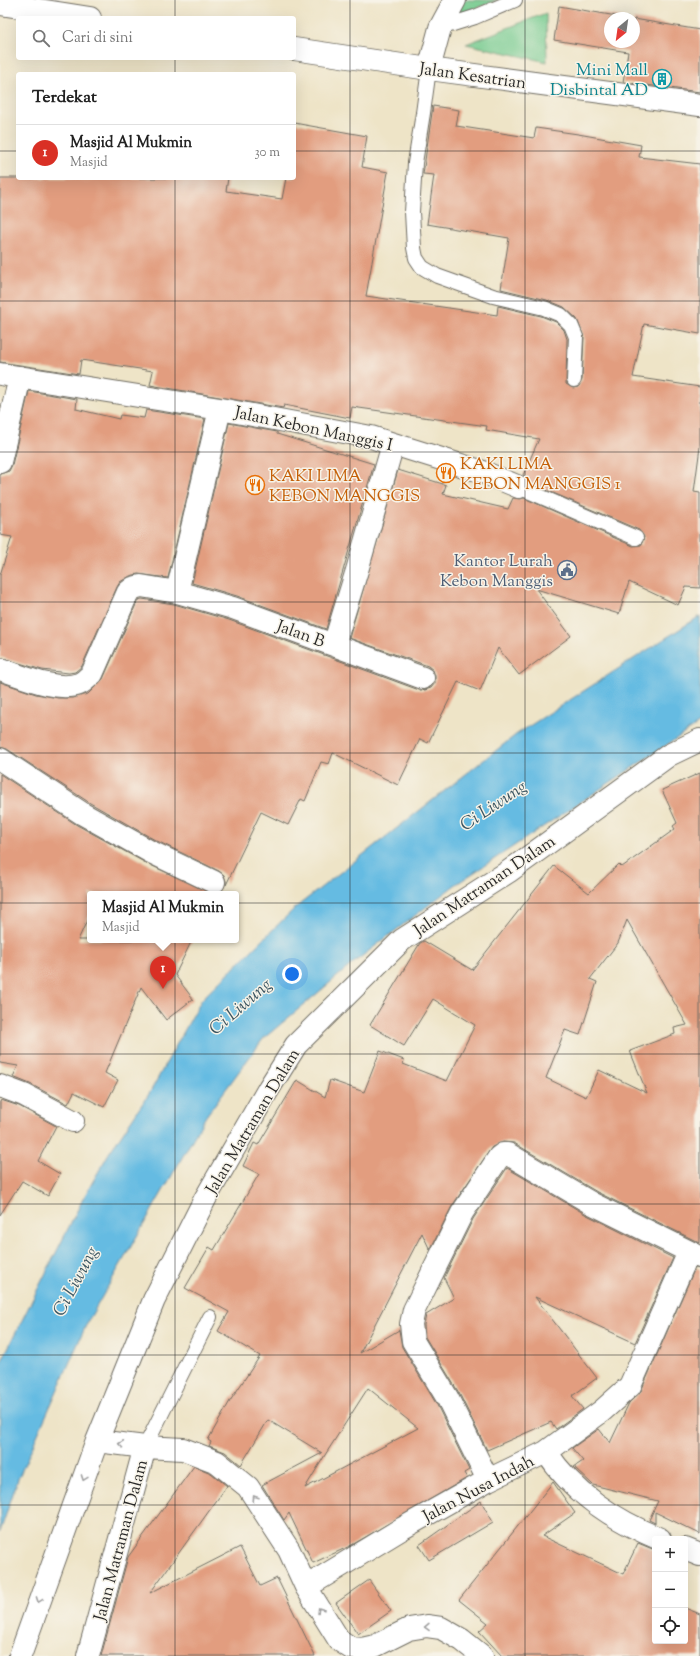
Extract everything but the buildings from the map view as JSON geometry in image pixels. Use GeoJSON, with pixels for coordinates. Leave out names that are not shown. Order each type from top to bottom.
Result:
{"type":"FeatureCollection","features":[{"type":"Feature","properties":{"kind":"street"},"geometry":{"type":"LineString","coordinates":[[428,70],[440,28],[455,0]]}},
{"type":"Feature","properties":{"kind":"street"},"geometry":{"type":"LineString","coordinates":[[0,4],[77,16]]}},
{"type":"Feature","properties":{"kind":"street","name":"Jalan Kesatrian"},"geometry":{"type":"LineString","coordinates":[[296,49],[428,70],[700,106]]}},
{"type":"Feature","properties":{"kind":"street"},"geometry":{"type":"LineString","coordinates":[[0,462],[10,376]]}},
{"type":"Feature","properties":{"kind":"street","name":"Jalan Kebon Manggis I"},"geometry":{"type":"LineString","coordinates":[[10,376],[220,409],[371,437],[483,472],[519,487]]}},
{"type":"Feature","properties":{"kind":"street"},"geometry":{"type":"LineString","coordinates":[[177,592],[220,409]]}},
{"type":"Feature","properties":{"kind":"street"},"geometry":{"type":"LineString","coordinates":[[334,645],[393,444]]}},
{"type":"Feature","properties":{"kind":"street","name":"Jalan B"},"geometry":{"type":"LineString","coordinates":[[0,669],[50,684],[67,686],[81,684],[92,674],[128,592],[133,588],[142,586],[177,592],[233,608],[423,678]]}},
{"type":"Feature","properties":{"kind":"street","name":"Jalan Matraman Dalam"},"geometry":{"type":"LineString","coordinates":[[20,1656],[97,1441],[154,1300],[205,1199],[269,1088],[296,1045],[402,940],[508,872],[669,755],[700,740]]}},
{"type":"Feature","properties":{"kind":"street"},"geometry":{"type":"LineString","coordinates":[[0,759],[84,814],[149,851],[214,882]]}},
{"type":"Feature","properties":{"kind":"street"},"geometry":{"type":"LineString","coordinates":[[0,1086],[24,1095],[73,1121]]}},
{"type":"Feature","properties":{"kind":"street"},"geometry":{"type":"LineString","coordinates":[[488,1480],[448,1399],[413,1342],[411,1324],[414,1310],[462,1213],[502,1154],[508,1154],[590,1203],[694,1254],[630,1386],[602,1411],[546,1452]]}},
{"type":"Feature","properties":{"kind":"street","name":"Jalan Matraman Dalam"},"geometry":{"type":"LineString","coordinates":[[88,1656],[145,1447],[97,1441]]}},
{"type":"Feature","properties":{"kind":"street"},"geometry":{"type":"LineString","coordinates":[[145,1447],[182,1449],[217,1462],[248,1486],[289,1550],[306,1587],[344,1648],[362,1649],[375,1646],[409,1629],[427,1626],[441,1628],[462,1640],[482,1656]]}},
{"type":"Feature","properties":{"kind":"street","name":"Jalan Nusa Indah"},"geometry":{"type":"LineString","coordinates":[[306,1587],[402,1528],[488,1480],[546,1452],[555,1467],[604,1511],[633,1528],[653,1536]]}},
{"type":"Feature","properties":{"kind":"street"},"geometry":{"type":"LineString","coordinates":[[688,1550],[700,1555]]}},
{"type":"Feature","properties":{"kind":"lane"},"geometry":{"type":"LineString","coordinates":[[440,28],[475,17],[515,0]]}},
{"type":"Feature","properties":{"kind":"lane"},"geometry":{"type":"LineString","coordinates":[[428,70],[415,163],[412,212],[416,258],[422,267],[437,276],[493,296],[544,308],[561,315],[571,324],[576,337],[574,380]]}},
{"type":"Feature","properties":{"kind":"lane","name":"Jalan Kebon Manggis I"},"geometry":{"type":"LineString","coordinates":[[519,487],[636,538]]}},
{"type":"Feature","properties":{"kind":"lane"},"geometry":{"type":"LineString","coordinates":[[145,1447],[210,1317]]}},
{"type":"Feature","properties":{"kind":"green space"},"geometry":{"type":"Polygon","coordinates":[[[463,0],[498,0],[455,16],[463,0]]]}},
{"type":"Feature","properties":{"kind":"green space"},"geometry":{"type":"Polygon","coordinates":[[[546,13],[547,62],[466,44],[546,13]]]}},
{"type":"Feature","properties":{"kind":"water","name":"Ci Liwung"},"geometry":{"type":"Polygon","coordinates":[[[700,616],[700,723],[455,885],[357,960],[263,1039],[206,1116],[87,1323],[18,1479],[0,1532],[0,1364],[84,1197],[109,1153],[149,1094],[202,999],[295,908],[517,734],[700,616]]]}},
{"type":"Feature","properties":{"kind":"place","name":"Mini Mall Disbintal AD"},"geometry":{"type":"Point","coordinates":[662,79]}},
{"type":"Feature","properties":{"kind":"place","name":"KAKI LIMA KEBON MANGGIS 1"},"geometry":{"type":"Point","coordinates":[446,473]}},
{"type":"Feature","properties":{"kind":"place","name":"KAKI LIMA KEBON MANGGIS"},"geometry":{"type":"Point","coordinates":[255,485]}},
{"type":"Feature","properties":{"kind":"place","name":"Kantor Lurah Kebon Manggis"},"geometry":{"type":"Point","coordinates":[567,570]}},
{"type":"Feature","properties":{"kind":"place","name":"Masjid Al Mukmin"},"geometry":{"type":"Point","coordinates":[163,989]}}]}
